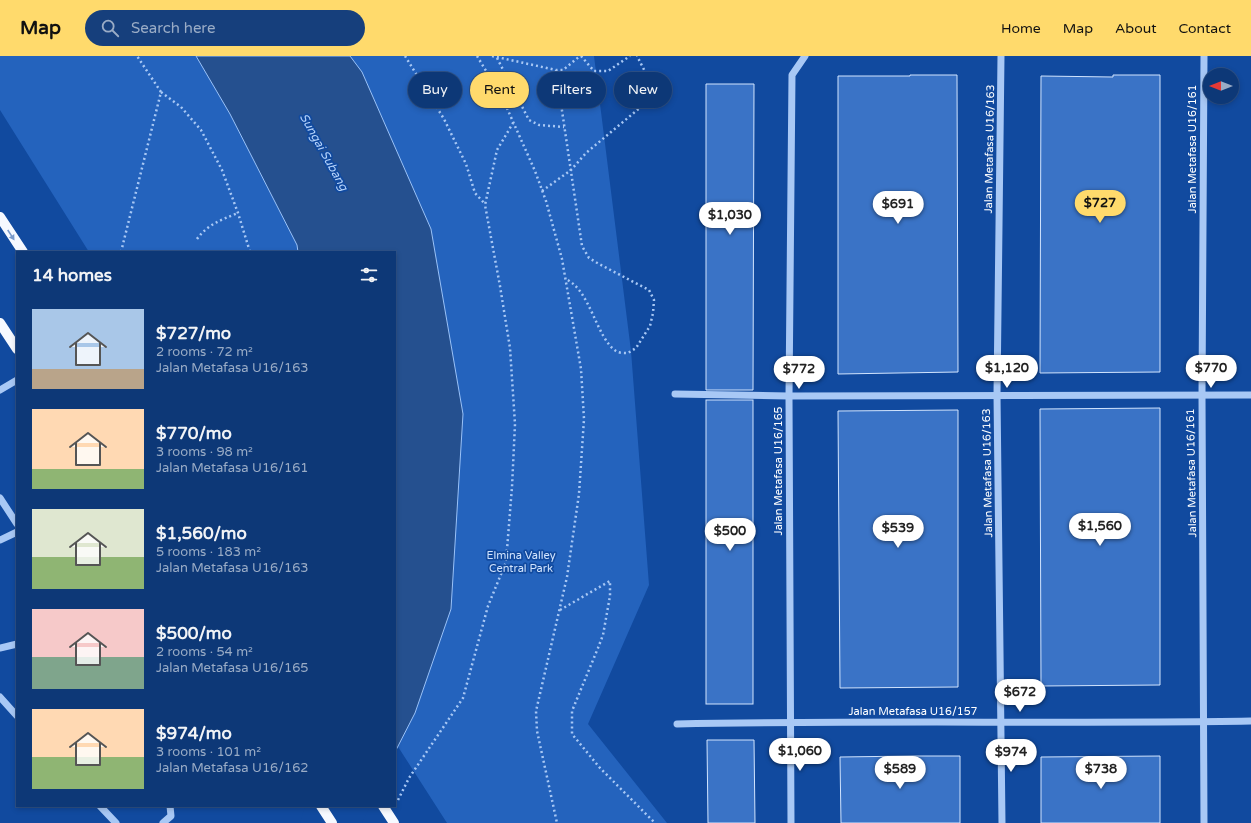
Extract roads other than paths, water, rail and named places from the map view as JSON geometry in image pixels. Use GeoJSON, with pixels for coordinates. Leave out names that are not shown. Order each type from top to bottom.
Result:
{"type":"FeatureCollection","features":[{"type":"Feature","properties":{"kind":"main road"},"geometry":{"type":"LineString","coordinates":[[0,217],[21,251]]}},
{"type":"Feature","properties":{"kind":"main road"},"geometry":{"type":"LineString","coordinates":[[0,323],[16,347]]}},
{"type":"Feature","properties":{"kind":"main road"},"geometry":{"type":"LineString","coordinates":[[322,807],[332,823]]}},
{"type":"Feature","properties":{"kind":"main road"},"geometry":{"type":"LineString","coordinates":[[384,807],[394,823]]}},
{"type":"Feature","properties":{"kind":"street","name":"Jalan Metafasa U16/165"},"geometry":{"type":"LineString","coordinates":[[791,823],[789,396],[792,75],[805,56]]}},
{"type":"Feature","properties":{"kind":"street","name":"Jalan Metafasa U16/163"},"geometry":{"type":"LineString","coordinates":[[1001,56],[997,395],[1002,823]]}},
{"type":"Feature","properties":{"kind":"street","name":"Jalan Metafasa U16/161"},"geometry":{"type":"LineString","coordinates":[[1204,56],[1202,396],[1204,823]]}},
{"type":"Feature","properties":{"kind":"street"},"geometry":{"type":"LineString","coordinates":[[0,390],[16,381]]}},
{"type":"Feature","properties":{"kind":"street"},"geometry":{"type":"LineString","coordinates":[[675,394],[789,396],[1251,395]]}},
{"type":"Feature","properties":{"kind":"street"},"geometry":{"type":"LineString","coordinates":[[0,498],[16,522]]}},
{"type":"Feature","properties":{"kind":"street"},"geometry":{"type":"LineString","coordinates":[[0,540],[16,532]]}},
{"type":"Feature","properties":{"kind":"street"},"geometry":{"type":"LineString","coordinates":[[0,648],[16,644]]}},
{"type":"Feature","properties":{"kind":"street"},"geometry":{"type":"LineString","coordinates":[[0,697],[16,715]]}},
{"type":"Feature","properties":{"kind":"street","name":"Jalan Metafasa U16/157"},"geometry":{"type":"LineString","coordinates":[[677,724],[790,722],[1001,723],[1251,721]]}},
{"type":"Feature","properties":{"kind":"street"},"geometry":{"type":"LineString","coordinates":[[101,807],[116,823]]}},
{"type":"Feature","properties":{"kind":"street"},"geometry":{"type":"LineString","coordinates":[[163,823],[171,816],[170,807]]}},
{"type":"Feature","properties":{"kind":"water","name":"Sungai Subang"},"geometry":{"type":"Polygon","coordinates":[[[196,56],[350,56],[362,72],[431,229],[463,414],[451,609],[415,713],[396,750],[396,251],[298,251],[297,245],[230,114],[196,56]]]}},
{"type":"Feature","properties":{"kind":"park label","name":"Elmina Valley Central Park"},"geometry":{"type":"Point","coordinates":[521,561]}}]}
